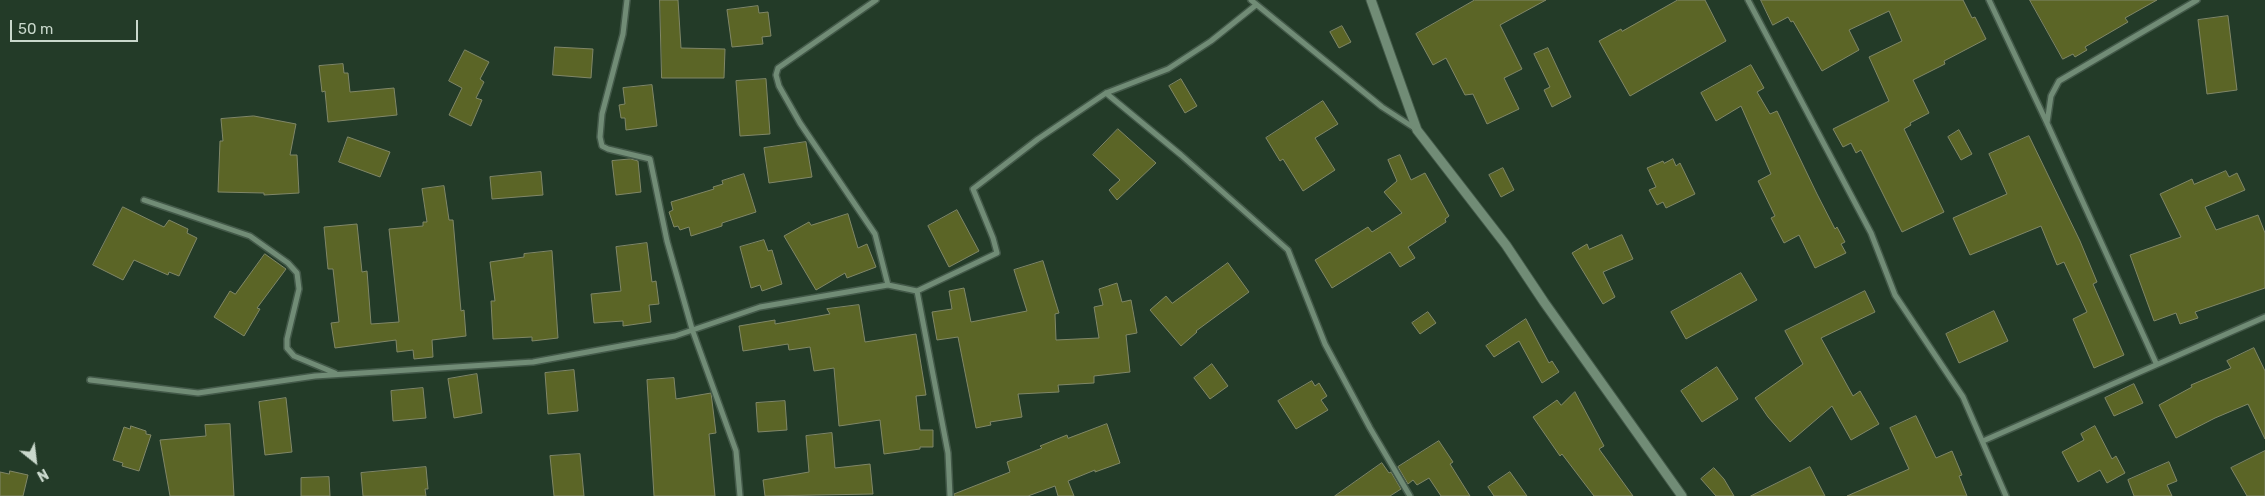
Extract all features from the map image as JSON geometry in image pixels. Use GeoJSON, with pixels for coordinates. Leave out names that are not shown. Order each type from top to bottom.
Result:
{"type":"FeatureCollection","features":[{"type":"Feature","properties":{"kind":"street"},"geometry":{"type":"LineString","coordinates":[[628,0],[623,34],[602,114],[600,138],[602,146],[608,149],[650,160],[667,241],[692,329],[736,451],[740,496]]}},
{"type":"Feature","properties":{"kind":"street"},"geometry":{"type":"LineString","coordinates":[[876,0],[778,68],[776,74],[779,86],[800,123],[875,234],[888,285]]}},
{"type":"Feature","properties":{"kind":"street"},"geometry":{"type":"LineString","coordinates":[[1251,0],[1382,107],[1417,130]]}},
{"type":"Feature","properties":{"kind":"street"},"geometry":{"type":"LineString","coordinates":[[1371,0],[1417,130],[1506,245],[1544,302],[1682,496]]}},
{"type":"Feature","properties":{"kind":"street"},"geometry":{"type":"LineString","coordinates":[[1748,0],[1871,233],[1895,296],[1963,397],[2006,496]]}},
{"type":"Feature","properties":{"kind":"street"},"geometry":{"type":"LineString","coordinates":[[1989,0],[2048,123],[2156,364]]}},
{"type":"Feature","properties":{"kind":"street"},"geometry":{"type":"LineString","coordinates":[[2048,123],[2051,96],[2058,81],[2197,0]]}},
{"type":"Feature","properties":{"kind":"street"},"geometry":{"type":"LineString","coordinates":[[90,380],[198,393],[337,374],[533,362],[674,336],[760,307],[888,285],[917,291],[997,253],[993,238],[972,189],[1038,139],[1106,93],[1168,69],[1211,41],[1256,5]]}},
{"type":"Feature","properties":{"kind":"street"},"geometry":{"type":"LineString","coordinates":[[1106,93],[1181,154],[1288,250],[1325,344],[1370,428],[1410,496]]}},
{"type":"Feature","properties":{"kind":"street"},"geometry":{"type":"LineString","coordinates":[[144,200],[250,236],[288,263],[297,273],[299,289],[287,339],[288,348],[294,356],[337,374]]}},
{"type":"Feature","properties":{"kind":"street"},"geometry":{"type":"LineString","coordinates":[[917,291],[948,453],[950,496]]}},
{"type":"Feature","properties":{"kind":"street"},"geometry":{"type":"LineString","coordinates":[[1983,441],[2265,317]]}},
{"type":"Feature","properties":{"kind":"building"},"geometry":{"type":"Polygon","coordinates":[[[660,0],[678,0],[681,48],[725,49],[724,78],[662,78],[660,0]]]}},
{"type":"Feature","properties":{"kind":"building"},"geometry":{"type":"Polygon","coordinates":[[[1475,0],[1546,0],[1500,25],[1522,69],[1504,78],[1519,109],[1487,124],[1473,94],[1465,95],[1446,58],[1433,65],[1416,34],[1475,0]]]}},
{"type":"Feature","properties":{"kind":"building"},"geometry":{"type":"Polygon","coordinates":[[[1678,0],[1705,0],[1726,41],[1630,96],[1599,41],[1621,29],[1622,31],[1678,0]]]}},
{"type":"Feature","properties":{"kind":"building"},"geometry":{"type":"Polygon","coordinates":[[[1761,0],[1963,0],[1972,18],[1975,17],[1986,39],[1944,61],[1945,64],[1913,80],[1929,113],[1910,123],[1911,125],[1904,129],[1944,212],[1902,232],[1861,150],[1856,153],[1851,143],[1843,147],[1833,129],[1889,101],[1869,57],[1902,41],[1889,11],[1849,30],[1859,50],[1822,71],[1793,21],[1791,22],[1788,17],[1773,25],[1761,0]]]}},
{"type":"Feature","properties":{"kind":"building"},"geometry":{"type":"Polygon","coordinates":[[[2030,0],[2157,0],[2125,18],[2128,22],[2085,47],[2087,50],[2075,57],[2073,54],[2063,59],[2030,0]]]}},
{"type":"Feature","properties":{"kind":"building"},"geometry":{"type":"Polygon","coordinates":[[[758,6],[759,13],[768,12],[771,36],[762,37],[763,44],[732,47],[727,10],[758,6]]]}},
{"type":"Feature","properties":{"kind":"building"},"geometry":{"type":"Polygon","coordinates":[[[2228,16],[2237,90],[2207,94],[2198,20],[2228,16]]]}},
{"type":"Feature","properties":{"kind":"building"},"geometry":{"type":"Polygon","coordinates":[[[1342,26],[1351,42],[1339,48],[1330,32],[1342,26]]]}},
{"type":"Feature","properties":{"kind":"building"},"geometry":{"type":"Polygon","coordinates":[[[555,47],[593,49],[591,78],[553,75],[555,47]]]}},
{"type":"Feature","properties":{"kind":"building"},"geometry":{"type":"Polygon","coordinates":[[[1548,48],[1571,97],[1552,107],[1544,90],[1550,87],[1534,54],[1548,48]]]}},
{"type":"Feature","properties":{"kind":"building"},"geometry":{"type":"Polygon","coordinates":[[[465,50],[489,62],[480,79],[484,82],[476,98],[482,100],[471,126],[449,115],[462,88],[449,81],[465,50]]]}},
{"type":"Feature","properties":{"kind":"building"},"geometry":{"type":"Polygon","coordinates":[[[343,64],[344,73],[348,73],[350,92],[394,88],[397,115],[328,122],[325,91],[322,92],[319,66],[343,64]]]}},
{"type":"Feature","properties":{"kind":"building"},"geometry":{"type":"Polygon","coordinates":[[[1751,65],[1764,88],[1757,92],[1770,114],[1777,111],[1835,229],[1837,227],[1845,242],[1841,244],[1846,253],[1815,268],[1799,235],[1784,243],[1771,218],[1775,216],[1758,181],[1771,174],[1741,106],[1716,121],[1701,93],[1751,65]]]}},
{"type":"Feature","properties":{"kind":"building"},"geometry":{"type":"Polygon","coordinates":[[[766,79],[770,134],[740,136],[736,81],[766,79]]]}},
{"type":"Feature","properties":{"kind":"building"},"geometry":{"type":"Polygon","coordinates":[[[1181,79],[1197,106],[1185,113],[1169,86],[1181,79]]]}},
{"type":"Feature","properties":{"kind":"building"},"geometry":{"type":"Polygon","coordinates":[[[652,85],[657,126],[626,130],[625,118],[621,118],[619,105],[625,104],[623,88],[652,85]]]}},
{"type":"Feature","properties":{"kind":"building"},"geometry":{"type":"Polygon","coordinates":[[[1323,101],[1338,124],[1315,138],[1335,170],[1303,191],[1283,159],[1280,161],[1266,138],[1323,101]]]}},
{"type":"Feature","properties":{"kind":"building"},"geometry":{"type":"Polygon","coordinates":[[[254,116],[296,124],[290,155],[297,155],[299,193],[264,195],[264,193],[218,192],[220,141],[223,141],[221,119],[254,116]]]}},
{"type":"Feature","properties":{"kind":"building"},"geometry":{"type":"Polygon","coordinates":[[[1118,129],[1156,163],[1117,200],[1109,190],[1120,180],[1093,155],[1118,129]]]}},
{"type":"Feature","properties":{"kind":"building"},"geometry":{"type":"Polygon","coordinates":[[[1959,130],[1972,154],[1961,160],[1948,137],[1959,130]]]}},
{"type":"Feature","properties":{"kind":"building"},"geometry":{"type":"Polygon","coordinates":[[[2029,136],[2080,241],[2097,282],[2093,284],[2124,355],[2094,368],[2073,319],[2087,312],[2064,262],[2057,265],[2041,226],[1970,255],[1953,218],[2007,194],[1989,154],[2029,136]]]}},
{"type":"Feature","properties":{"kind":"building"},"geometry":{"type":"Polygon","coordinates":[[[348,137],[390,152],[380,177],[339,162],[348,137]]]}},
{"type":"Feature","properties":{"kind":"building"},"geometry":{"type":"Polygon","coordinates":[[[806,142],[812,177],[769,183],[764,148],[806,142]]]}},
{"type":"Feature","properties":{"kind":"building"},"geometry":{"type":"Polygon","coordinates":[[[1400,155],[1411,180],[1425,173],[1449,216],[1445,219],[1446,222],[1408,247],[1415,258],[1400,267],[1390,252],[1332,288],[1315,260],[1368,227],[1372,232],[1402,213],[1384,192],[1397,181],[1388,160],[1400,155]]]}},
{"type":"Feature","properties":{"kind":"building"},"geometry":{"type":"Polygon","coordinates":[[[631,159],[638,161],[641,192],[616,195],[612,161],[631,159]]]}},
{"type":"Feature","properties":{"kind":"building"},"geometry":{"type":"Polygon","coordinates":[[[1673,159],[1676,166],[1680,163],[1695,194],[1666,208],[1663,202],[1657,205],[1649,190],[1656,187],[1647,168],[1673,159]]]}},
{"type":"Feature","properties":{"kind":"building"},"geometry":{"type":"Polygon","coordinates":[[[1503,168],[1514,190],[1501,197],[1489,175],[1503,168]]]}},
{"type":"Feature","properties":{"kind":"building"},"geometry":{"type":"Polygon","coordinates":[[[2226,171],[2229,177],[2237,173],[2245,190],[2205,207],[2216,230],[2258,215],[2265,233],[2265,288],[2195,312],[2198,318],[2180,324],[2176,313],[2154,321],[2130,255],[2181,237],[2160,194],[2192,179],[2194,184],[2226,171]]]}},
{"type":"Feature","properties":{"kind":"building"},"geometry":{"type":"Polygon","coordinates":[[[541,172],[543,195],[492,199],[490,177],[541,172]]]}},
{"type":"Feature","properties":{"kind":"building"},"geometry":{"type":"Polygon","coordinates":[[[744,174],[756,212],[691,236],[689,227],[680,230],[678,226],[674,227],[669,212],[673,210],[671,202],[714,189],[713,187],[723,184],[722,181],[744,174]]]}},
{"type":"Feature","properties":{"kind":"building"},"geometry":{"type":"Polygon","coordinates":[[[444,186],[449,220],[453,220],[461,311],[464,310],[466,336],[432,340],[433,357],[414,359],[413,350],[397,352],[396,340],[335,348],[331,323],[339,322],[333,269],[328,269],[324,227],[357,224],[362,272],[367,271],[371,324],[399,322],[389,229],[423,226],[423,222],[427,222],[422,189],[444,186]]]}},
{"type":"Feature","properties":{"kind":"building"},"geometry":{"type":"Polygon","coordinates":[[[123,207],[164,227],[169,220],[188,229],[187,233],[197,238],[179,276],[169,272],[168,275],[134,260],[123,280],[93,265],[123,207]]]}},
{"type":"Feature","properties":{"kind":"building"},"geometry":{"type":"Polygon","coordinates":[[[957,210],[979,251],[949,267],[928,226],[957,210]]]}},
{"type":"Feature","properties":{"kind":"building"},"geometry":{"type":"Polygon","coordinates":[[[848,214],[858,248],[867,244],[876,267],[847,278],[845,273],[816,290],[784,236],[809,222],[811,225],[848,214]]]}},
{"type":"Feature","properties":{"kind":"building"},"geometry":{"type":"Polygon","coordinates":[[[1622,235],[1633,259],[1603,272],[1615,297],[1603,304],[1572,253],[1587,244],[1589,249],[1622,235]]]}},
{"type":"Feature","properties":{"kind":"building"},"geometry":{"type":"Polygon","coordinates":[[[764,240],[768,251],[772,250],[782,284],[762,291],[760,285],[751,288],[740,247],[764,240]]]}},
{"type":"Feature","properties":{"kind":"building"},"geometry":{"type":"Polygon","coordinates":[[[647,243],[652,282],[656,281],[659,304],[649,305],[651,322],[623,326],[623,321],[594,323],[591,294],[621,291],[616,247],[647,243]]]}},
{"type":"Feature","properties":{"kind":"building"},"geometry":{"type":"Polygon","coordinates":[[[552,251],[558,338],[532,341],[532,337],[493,339],[491,301],[495,301],[490,262],[524,257],[524,254],[552,251]]]}},
{"type":"Feature","properties":{"kind":"building"},"geometry":{"type":"Polygon","coordinates":[[[265,254],[286,269],[257,308],[260,309],[244,336],[214,317],[230,291],[235,294],[265,254]]]}},
{"type":"Feature","properties":{"kind":"building"},"geometry":{"type":"Polygon","coordinates":[[[1043,261],[1059,313],[1055,314],[1056,340],[1099,338],[1094,307],[1103,305],[1099,289],[1117,283],[1122,302],[1131,300],[1137,333],[1126,335],[1130,372],[1094,376],[1094,383],[1058,385],[1059,392],[1018,394],[1022,417],[990,422],[991,425],[976,428],[958,337],[937,340],[932,312],[952,309],[949,291],[964,288],[971,322],[1027,311],[1014,270],[1043,261]]]}},
{"type":"Feature","properties":{"kind":"building"},"geometry":{"type":"Polygon","coordinates":[[[1228,263],[1249,292],[1196,331],[1181,346],[1150,310],[1166,296],[1172,303],[1228,263]]]}},
{"type":"Feature","properties":{"kind":"building"},"geometry":{"type":"Polygon","coordinates":[[[1741,273],[1757,300],[1686,339],[1671,312],[1741,273]]]}},
{"type":"Feature","properties":{"kind":"building"},"geometry":{"type":"Polygon","coordinates":[[[1865,291],[1875,312],[1821,338],[1853,396],[1860,391],[1879,424],[1851,440],[1832,406],[1790,442],[1768,417],[1755,398],[1803,364],[1785,331],[1865,291]]]}},
{"type":"Feature","properties":{"kind":"building"},"geometry":{"type":"Polygon","coordinates":[[[859,305],[865,342],[916,334],[926,395],[916,396],[920,430],[933,430],[933,447],[920,447],[920,449],[884,454],[880,420],[839,426],[834,368],[814,371],[810,347],[789,350],[788,344],[743,351],[739,326],[775,320],[775,324],[830,314],[827,309],[859,305]]]}},
{"type":"Feature","properties":{"kind":"building"},"geometry":{"type":"Polygon","coordinates":[[[1994,311],[2008,341],[1959,363],[1946,334],[1994,311]]]}},
{"type":"Feature","properties":{"kind":"building"},"geometry":{"type":"Polygon","coordinates":[[[1428,312],[1436,323],[1420,334],[1412,323],[1428,312]]]}},
{"type":"Feature","properties":{"kind":"building"},"geometry":{"type":"Polygon","coordinates":[[[1526,319],[1549,363],[1552,361],[1559,372],[1542,383],[1519,341],[1494,357],[1486,346],[1526,319]]]}},
{"type":"Feature","properties":{"kind":"building"},"geometry":{"type":"Polygon","coordinates":[[[2254,348],[2265,371],[2265,439],[2248,404],[2176,438],[2159,405],[2192,387],[2191,385],[2231,368],[2227,361],[2254,348]]]}},
{"type":"Feature","properties":{"kind":"building"},"geometry":{"type":"Polygon","coordinates":[[[1212,364],[1228,386],[1210,399],[1194,378],[1212,364]]]}},
{"type":"Feature","properties":{"kind":"building"},"geometry":{"type":"Polygon","coordinates":[[[1717,367],[1738,399],[1702,422],[1681,391],[1717,367]]]}},
{"type":"Feature","properties":{"kind":"building"},"geometry":{"type":"Polygon","coordinates":[[[574,370],[578,411],[548,414],[545,373],[574,370]]]}},
{"type":"Feature","properties":{"kind":"building"},"geometry":{"type":"Polygon","coordinates":[[[477,374],[482,413],[454,418],[448,379],[477,374]]]}},
{"type":"Feature","properties":{"kind":"building"},"geometry":{"type":"Polygon","coordinates":[[[674,378],[676,399],[711,393],[716,433],[709,434],[715,496],[654,496],[647,380],[674,378]]]}},
{"type":"Feature","properties":{"kind":"building"},"geometry":{"type":"Polygon","coordinates":[[[1312,381],[1315,386],[1319,383],[1327,396],[1321,400],[1328,410],[1296,429],[1278,401],[1312,381]]]}},
{"type":"Feature","properties":{"kind":"building"},"geometry":{"type":"Polygon","coordinates":[[[2134,384],[2143,403],[2114,416],[2105,398],[2134,384]]]}},
{"type":"Feature","properties":{"kind":"building"},"geometry":{"type":"Polygon","coordinates":[[[423,388],[426,418],[393,421],[391,391],[423,388]]]}},
{"type":"Feature","properties":{"kind":"building"},"geometry":{"type":"Polygon","coordinates":[[[1575,392],[1604,446],[1599,449],[1633,496],[1594,496],[1562,454],[1560,456],[1533,417],[1557,400],[1561,405],[1575,392]]]}},
{"type":"Feature","properties":{"kind":"building"},"geometry":{"type":"Polygon","coordinates":[[[286,398],[292,452],[265,455],[259,402],[286,398]]]}},
{"type":"Feature","properties":{"kind":"building"},"geometry":{"type":"Polygon","coordinates":[[[785,401],[787,430],[758,432],[756,403],[785,401]]]}},
{"type":"Feature","properties":{"kind":"building"},"geometry":{"type":"Polygon","coordinates":[[[1916,416],[1936,458],[1952,451],[1962,475],[1959,476],[1967,496],[1847,496],[1909,469],[1890,428],[1916,416]]]}},
{"type":"Feature","properties":{"kind":"building"},"geometry":{"type":"Polygon","coordinates":[[[230,424],[234,496],[170,496],[160,440],[206,436],[205,425],[230,424]]]}},
{"type":"Feature","properties":{"kind":"building"},"geometry":{"type":"Polygon","coordinates":[[[1107,424],[1120,463],[1095,472],[1095,470],[1068,481],[1074,496],[1058,496],[1055,486],[1028,496],[954,496],[954,494],[1010,472],[1007,462],[1042,448],[1040,446],[1067,435],[1068,438],[1107,424]]]}},
{"type":"Feature","properties":{"kind":"building"},"geometry":{"type":"Polygon","coordinates":[[[131,426],[146,431],[146,434],[151,435],[139,471],[122,466],[123,463],[113,460],[124,427],[130,429],[131,426]]]}},
{"type":"Feature","properties":{"kind":"building"},"geometry":{"type":"Polygon","coordinates":[[[2095,426],[2112,459],[2116,456],[2125,473],[2107,483],[2100,470],[2078,482],[2062,452],[2084,440],[2081,434],[2095,426]]]}},
{"type":"Feature","properties":{"kind":"building"},"geometry":{"type":"Polygon","coordinates":[[[832,433],[835,468],[870,464],[873,494],[765,496],[763,480],[809,472],[806,436],[832,433]]]}},
{"type":"Feature","properties":{"kind":"building"},"geometry":{"type":"Polygon","coordinates":[[[1439,441],[1453,462],[1450,464],[1470,496],[1441,496],[1429,478],[1417,485],[1413,480],[1408,484],[1398,467],[1439,441]]]}},
{"type":"Feature","properties":{"kind":"building"},"geometry":{"type":"Polygon","coordinates":[[[2265,451],[2265,496],[2247,496],[2231,468],[2265,451]]]}},
{"type":"Feature","properties":{"kind":"building"},"geometry":{"type":"Polygon","coordinates":[[[580,454],[584,496],[554,496],[550,456],[580,454]]]}},
{"type":"Feature","properties":{"kind":"building"},"geometry":{"type":"Polygon","coordinates":[[[2169,462],[2177,481],[2167,485],[2172,496],[2134,496],[2128,480],[2169,462]]]}},
{"type":"Feature","properties":{"kind":"building"},"geometry":{"type":"Polygon","coordinates":[[[1382,463],[1389,473],[1391,472],[1401,489],[1390,496],[1335,496],[1382,463]]]}},
{"type":"Feature","properties":{"kind":"building"},"geometry":{"type":"Polygon","coordinates":[[[426,467],[428,489],[425,489],[426,496],[363,496],[361,473],[426,467]]]}},
{"type":"Feature","properties":{"kind":"building"},"geometry":{"type":"Polygon","coordinates":[[[1810,467],[1825,496],[1751,496],[1810,467]]]}},
{"type":"Feature","properties":{"kind":"building"},"geometry":{"type":"Polygon","coordinates":[[[1714,468],[1724,479],[1734,496],[1716,496],[1701,479],[1714,468]]]}},
{"type":"Feature","properties":{"kind":"building"},"geometry":{"type":"Polygon","coordinates":[[[10,471],[28,475],[23,496],[0,496],[0,472],[9,474],[10,471]]]}},
{"type":"Feature","properties":{"kind":"building"},"geometry":{"type":"Polygon","coordinates":[[[1510,472],[1527,496],[1494,496],[1488,487],[1510,472]]]}},
{"type":"Feature","properties":{"kind":"building"},"geometry":{"type":"Polygon","coordinates":[[[329,477],[330,496],[301,496],[301,478],[329,477]]]}}]}
